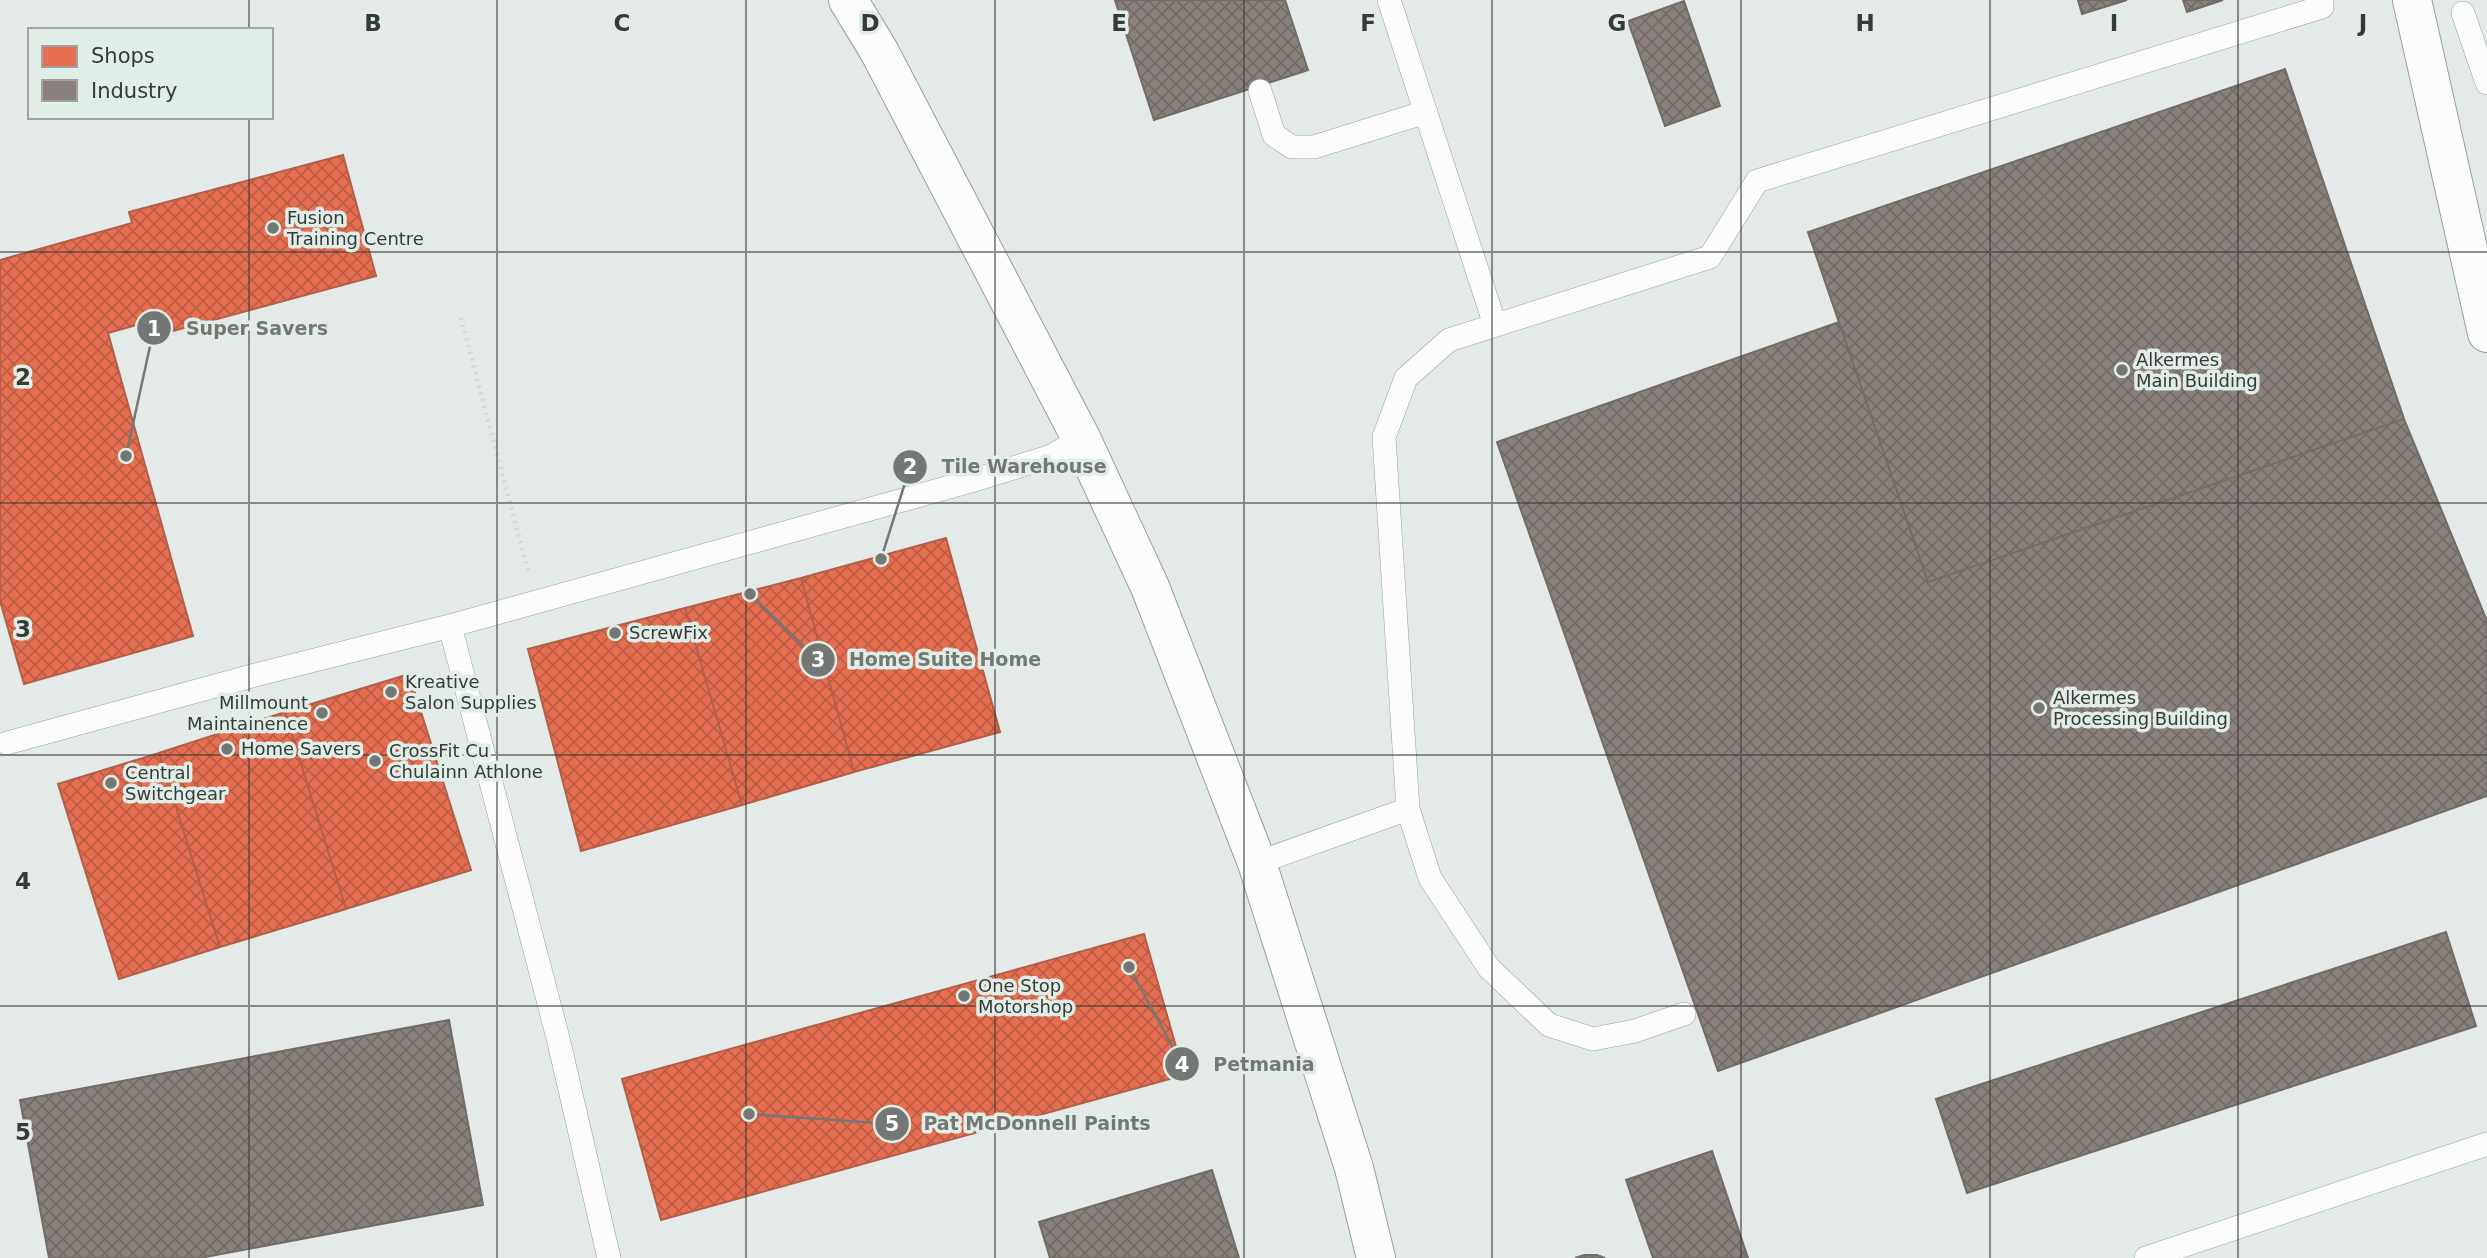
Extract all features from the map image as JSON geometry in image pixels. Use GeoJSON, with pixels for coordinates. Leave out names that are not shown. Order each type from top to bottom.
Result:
{"type":"FeatureCollection","features":[{"type":"Feature","properties":{"kind":"main road"},"geometry":{"type":"LineString","coordinates":[[848,0],[879,51],[1081,438],[1150,587],[1257,863],[1354,1168],[1376,1258]]}},
{"type":"Feature","properties":{"kind":"main road"},"geometry":{"type":"LineString","coordinates":[[2412,0],[2487,333]]}},
{"type":"Feature","properties":{"kind":"lane"},"geometry":{"type":"LineString","coordinates":[[1389,0],[1495,325]]}},
{"type":"Feature","properties":{"kind":"lane"},"geometry":{"type":"LineString","coordinates":[[1684,1014],[1636,1031],[1593,1039],[1549,1025],[1489,968],[1430,877],[1408,809],[1384,436],[1406,378],[1449,340],[1710,257],[1757,181],[2322,7],[2322,0]]}},
{"type":"Feature","properties":{"kind":"lane"},"geometry":{"type":"LineString","coordinates":[[2463,13],[2487,83]]}},
{"type":"Feature","properties":{"kind":"lane"},"geometry":{"type":"LineString","coordinates":[[1260,91],[1274,135],[1292,147],[1314,147],[1426,112]]}},
{"type":"Feature","properties":{"kind":"lane"},"geometry":{"type":"LineString","coordinates":[[7,743],[255,675],[450,626],[984,477],[1052,456],[1081,438]]}},
{"type":"Feature","properties":{"kind":"lane"},"geometry":{"type":"LineString","coordinates":[[450,626],[558,1038],[608,1258]]}},
{"type":"Feature","properties":{"kind":"lane"},"geometry":{"type":"LineString","coordinates":[[1257,863],[1408,809]]}},
{"type":"Feature","properties":{"kind":"lane"},"geometry":{"type":"LineString","coordinates":[[2146,1258],[2487,1144]]}},
{"type":"Feature","properties":{"kind":"path"},"geometry":{"type":"LineString","coordinates":[[461,318],[536,602]]}},
{"type":"Feature","properties":{"kind":"building: Shops"},"geometry":{"type":"Polygon","coordinates":[[[343,155],[376,276],[162,334],[158,319],[108,333],[193,636],[24,684],[0,601],[0,260],[132,223],[129,212],[343,155]]]}},
{"type":"Feature","properties":{"kind":"building: Shops"},"geometry":{"type":"Polygon","coordinates":[[[946,538],[1000,732],[854,772],[801,578],[946,538]]]}},
{"type":"Feature","properties":{"kind":"building: Shops"},"geometry":{"type":"Polygon","coordinates":[[[801,578],[854,772],[742,805],[685,608],[801,578]]]}},
{"type":"Feature","properties":{"kind":"building: Shops"},"geometry":{"type":"Polygon","coordinates":[[[685,608],[742,805],[581,851],[528,649],[685,608]]]}},
{"type":"Feature","properties":{"kind":"building: Shops"},"geometry":{"type":"Polygon","coordinates":[[[409,674],[471,870],[346,909],[285,712],[409,674]]]}},
{"type":"Feature","properties":{"kind":"building: Shops"},"geometry":{"type":"Polygon","coordinates":[[[285,712],[346,909],[220,947],[159,753],[285,712]]]}},
{"type":"Feature","properties":{"kind":"building: Shops"},"geometry":{"type":"Polygon","coordinates":[[[159,753],[220,947],[119,979],[58,784],[159,753]]]}},
{"type":"Feature","properties":{"kind":"building: Shops"},"geometry":{"type":"Polygon","coordinates":[[[1144,934],[1184,1075],[661,1220],[622,1079],[1144,934]]]}},
{"type":"Feature","properties":{"kind":"building: Industry"},"geometry":{"type":"Polygon","coordinates":[[[1115,0],[1285,0],[1308,70],[1154,120],[1115,0]]]}},
{"type":"Feature","properties":{"kind":"building: Industry"},"geometry":{"type":"Polygon","coordinates":[[[2078,0],[2127,0],[2082,14],[2078,0]]]}},
{"type":"Feature","properties":{"kind":"building: Industry"},"geometry":{"type":"Polygon","coordinates":[[[2183,0],[2223,0],[2187,12],[2183,0]]]}},
{"type":"Feature","properties":{"kind":"building: Industry"},"geometry":{"type":"Polygon","coordinates":[[[1684,1],[1720,106],[1665,126],[1628,21],[1684,1]]]}},
{"type":"Feature","properties":{"kind":"building: Industry","name":"Alkermes Main Building"},"geometry":{"type":"Polygon","coordinates":[[[2285,69],[2404,419],[1928,582],[1808,232],[2285,69]]]}},
{"type":"Feature","properties":{"kind":"building: Industry","name":"Alkermes Processing Building"},"geometry":{"type":"Polygon","coordinates":[[[1839,322],[1928,582],[2404,419],[2487,621],[2487,796],[1718,1071],[1497,442],[1839,322]]]}},
{"type":"Feature","properties":{"kind":"building: Industry"},"geometry":{"type":"Polygon","coordinates":[[[2446,932],[2476,1026],[1967,1193],[1936,1099],[2446,932]]]}},
{"type":"Feature","properties":{"kind":"building: Industry"},"geometry":{"type":"Polygon","coordinates":[[[449,1020],[483,1205],[200,1258],[49,1258],[20,1100],[449,1020]]]}},
{"type":"Feature","properties":{"kind":"building: Industry"},"geometry":{"type":"Polygon","coordinates":[[[1712,1151],[1748,1258],[1653,1258],[1626,1180],[1712,1151]]]}},
{"type":"Feature","properties":{"kind":"building: Industry"},"geometry":{"type":"Polygon","coordinates":[[[1212,1170],[1239,1258],[1050,1258],[1039,1222],[1212,1170]]]}},
{"type":"Feature","properties":{"kind":"building: Industry"},"geometry":{"type":"Polygon","coordinates":[[[1597,1255],[1605,1258],[1575,1258],[1597,1255]]]}},
{"type":"Feature","properties":{"kind":"place","name":"Fusion Training Centre"},"geometry":{"type":"Point","coordinates":[273,228]}},
{"type":"Feature","properties":{"kind":"place","name":"Alkermes Main Building"},"geometry":{"type":"Point","coordinates":[2122,370]}},
{"type":"Feature","properties":{"kind":"place","name":"Super Savers"},"geometry":{"type":"Point","coordinates":[126,456]}},
{"type":"Feature","properties":{"kind":"place","name":"Tile Warehouse"},"geometry":{"type":"Point","coordinates":[881,559]}},
{"type":"Feature","properties":{"kind":"place","name":"Home Suite Home"},"geometry":{"type":"Point","coordinates":[750,594]}},
{"type":"Feature","properties":{"kind":"place","name":"ScrewFix"},"geometry":{"type":"Point","coordinates":[615,633]}},
{"type":"Feature","properties":{"kind":"place","name":"Kreative Salon Supplies"},"geometry":{"type":"Point","coordinates":[391,692]}},
{"type":"Feature","properties":{"kind":"place","name":"Alkermes Processing Building"},"geometry":{"type":"Point","coordinates":[2039,708]}},
{"type":"Feature","properties":{"kind":"place","name":"Millmount Maintainence"},"geometry":{"type":"Point","coordinates":[322,713]}},
{"type":"Feature","properties":{"kind":"place","name":"Home Savers"},"geometry":{"type":"Point","coordinates":[227,749]}},
{"type":"Feature","properties":{"kind":"place","name":"CrossFit Cu Chulainn Athlone"},"geometry":{"type":"Point","coordinates":[375,761]}},
{"type":"Feature","properties":{"kind":"place","name":"Central Switchgear"},"geometry":{"type":"Point","coordinates":[111,783]}},
{"type":"Feature","properties":{"kind":"place","name":"Petmania"},"geometry":{"type":"Point","coordinates":[1129,967]}},
{"type":"Feature","properties":{"kind":"place","name":"One Stop Motorshop"},"geometry":{"type":"Point","coordinates":[964,996]}},
{"type":"Feature","properties":{"kind":"place","name":"Pat McDonnell Paints"},"geometry":{"type":"Point","coordinates":[749,1114]}}]}
